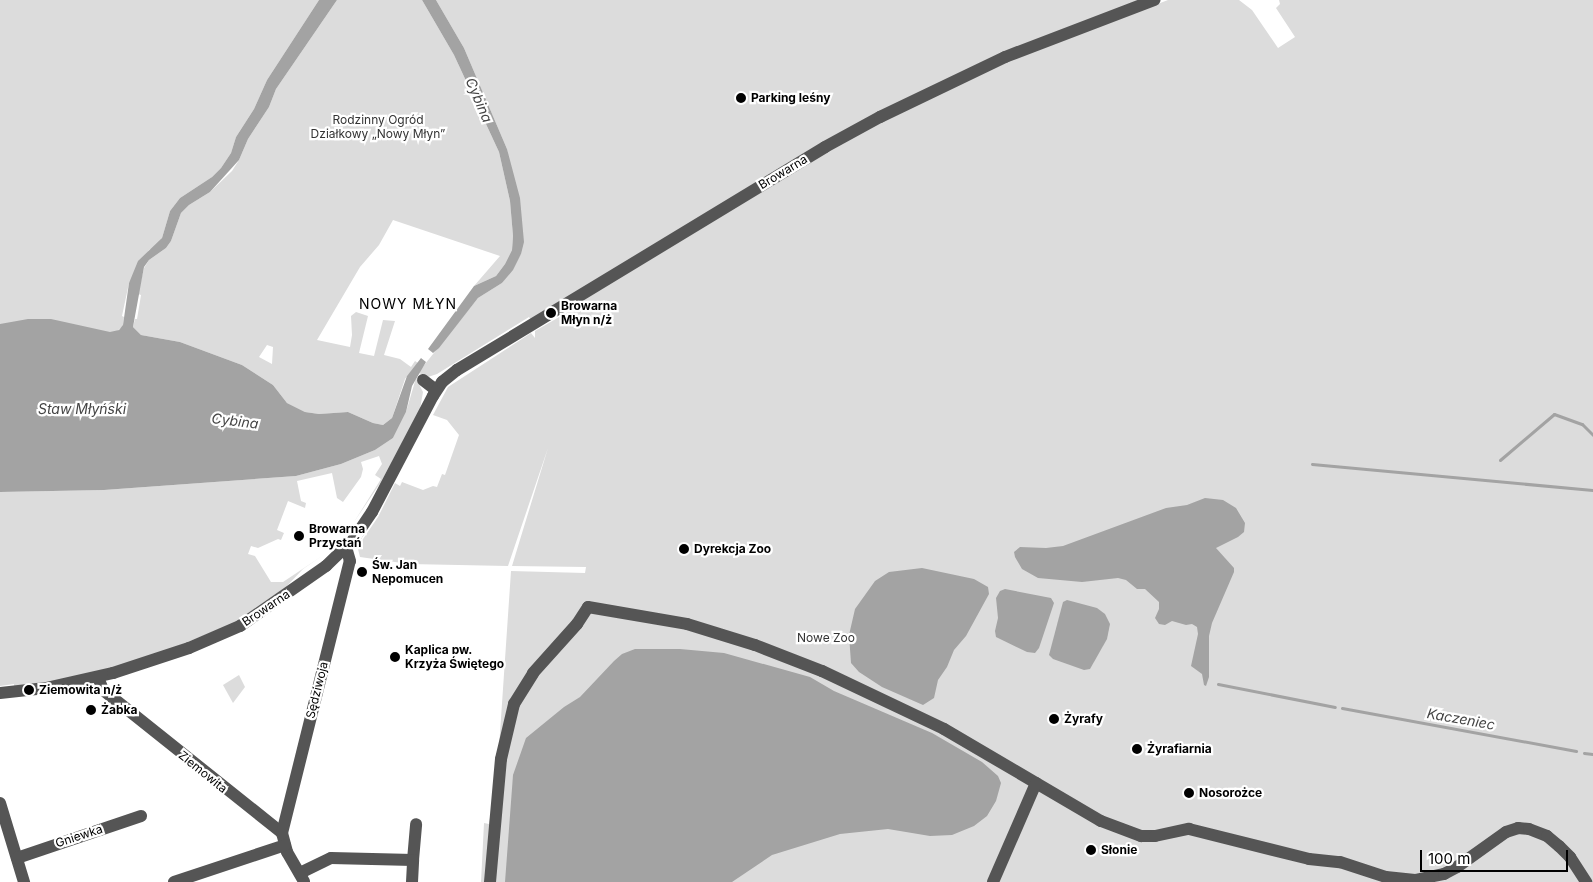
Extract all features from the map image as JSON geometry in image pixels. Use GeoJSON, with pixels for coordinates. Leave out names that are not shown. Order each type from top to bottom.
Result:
{"type":"FeatureCollection","features":[{"type":"Feature","properties":{"kind":"street","name":"Browarna"},"geometry":{"type":"LineString","coordinates":[[0,693],[46,688],[98,677],[144,664],[232,630],[326,566],[346,547],[372,512],[436,390],[457,370],[848,133],[1005,57],[1154,0]]}},
{"type":"Feature","properties":{"kind":"street"},"geometry":{"type":"LineString","coordinates":[[423,380],[436,390]]}},
{"type":"Feature","properties":{"kind":"street","name":"Sędziwoja"},"geometry":{"type":"LineString","coordinates":[[284,839],[350,561],[346,547]]}},
{"type":"Feature","properties":{"kind":"street"},"geometry":{"type":"LineString","coordinates":[[490,882],[501,759],[514,704],[528,678],[577,624],[588,607],[687,624],[755,645],[822,671],[944,729],[1101,821],[1142,836],[1154,836],[1189,828],[1308,859],[1340,862],[1401,879],[1415,880],[1444,874],[1506,832],[1518,828],[1529,829],[1547,836],[1559,846],[1570,857],[1586,882]]}},
{"type":"Feature","properties":{"kind":"street","name":"Ziemowita"},"geometry":{"type":"LineString","coordinates":[[98,677],[103,690],[284,839],[302,878],[331,858],[413,860]]}},
{"type":"Feature","properties":{"kind":"street"},"geometry":{"type":"LineString","coordinates":[[993,882],[1036,782]]}},
{"type":"Feature","properties":{"kind":"street"},"geometry":{"type":"LineString","coordinates":[[0,803],[24,882]]}},
{"type":"Feature","properties":{"kind":"street","name":"Gniewka"},"geometry":{"type":"LineString","coordinates":[[16,858],[141,816]]}},
{"type":"Feature","properties":{"kind":"street"},"geometry":{"type":"LineString","coordinates":[[412,882],[416,824]]}},
{"type":"Feature","properties":{"kind":"street"},"geometry":{"type":"LineString","coordinates":[[174,882],[284,839]]}},
{"type":"Feature","properties":{"kind":"green space"},"geometry":{"type":"Polygon","coordinates":[[[0,0],[319,0],[267,80],[254,109],[236,137],[231,153],[221,168],[212,177],[180,198],[170,211],[162,238],[157,246],[149,250],[129,283],[122,316],[124,317],[123,326],[115,333],[0,324],[0,0]]]}},
{"type":"Feature","properties":{"kind":"green space","name":"Rodzinny Ogród Działkowy „Nowy Młyn”"},"geometry":{"type":"Polygon","coordinates":[[[337,0],[422,0],[454,55],[499,152],[510,201],[513,236],[512,250],[496,276],[474,286],[500,256],[393,220],[379,245],[360,267],[317,340],[350,347],[352,335],[351,316],[356,312],[368,316],[359,353],[374,356],[383,320],[395,321],[384,355],[400,359],[411,367],[415,361],[418,363],[405,379],[392,418],[383,425],[373,423],[348,412],[319,414],[305,412],[287,403],[273,385],[242,365],[180,342],[141,335],[133,327],[135,319],[137,319],[141,295],[138,294],[144,268],[149,260],[166,248],[171,241],[181,213],[189,205],[210,192],[232,171],[248,139],[269,107],[276,89],[337,0]],[[267,345],[259,357],[272,364],[273,347],[267,345]]]}},
{"type":"Feature","properties":{"kind":"green space"},"geometry":{"type":"Polygon","coordinates":[[[436,0],[1141,0],[1001,53],[531,320],[529,317],[437,374],[428,377],[419,373],[421,369],[478,298],[502,283],[521,254],[507,149],[464,48],[436,0]]]}},
{"type":"Feature","properties":{"kind":"green space","name":"Nowe Zoo"},"geometry":{"type":"Polygon","coordinates":[[[1168,0],[1239,0],[1252,10],[1278,48],[1295,37],[1276,8],[1280,4],[1279,0],[1593,0],[1593,882],[481,882],[484,823],[489,824],[497,777],[511,571],[585,573],[586,567],[512,566],[548,448],[508,566],[409,564],[360,557],[358,549],[361,542],[378,517],[395,483],[400,486],[402,482],[423,490],[433,486],[437,487],[442,474],[445,475],[459,435],[447,420],[433,415],[448,387],[531,333],[535,338],[535,331],[573,309],[572,306],[867,128],[1006,62],[1168,0]]]}},
{"type":"Feature","properties":{"kind":"green space"},"geometry":{"type":"Polygon","coordinates":[[[416,378],[423,392],[420,409],[381,482],[354,522],[381,479],[375,475],[382,464],[379,456],[361,462],[363,469],[361,477],[343,502],[337,498],[332,473],[297,481],[301,501],[306,503],[305,508],[288,501],[277,530],[284,533],[281,540],[278,539],[258,548],[251,546],[248,554],[255,556],[271,582],[283,582],[322,556],[303,569],[286,587],[239,621],[156,655],[71,679],[14,687],[14,684],[0,686],[0,492],[104,490],[296,476],[341,464],[375,450],[393,438],[406,412],[416,378]]]}},
{"type":"Feature","properties":{"kind":"green space"},"geometry":{"type":"Polygon","coordinates":[[[239,675],[245,687],[233,703],[223,685],[239,675]]]}},
{"type":"Feature","properties":{"kind":"water","name":"Staw Młyński"},"geometry":{"type":"Polygon","coordinates":[[[319,0],[337,0],[276,89],[269,107],[248,139],[239,160],[210,192],[189,205],[181,213],[171,241],[166,248],[149,260],[144,267],[133,327],[141,335],[180,342],[242,365],[273,385],[287,403],[305,412],[319,414],[348,412],[373,423],[383,425],[392,418],[407,376],[421,358],[426,362],[412,386],[406,412],[393,438],[375,450],[341,464],[296,476],[104,490],[0,492],[0,324],[28,319],[51,319],[110,332],[119,330],[123,325],[129,283],[138,261],[162,238],[170,211],[180,198],[212,177],[221,168],[231,153],[236,137],[254,109],[267,80],[319,0]]]}},
{"type":"Feature","properties":{"kind":"water","name":"Cybina"},"geometry":{"type":"Polygon","coordinates":[[[422,0],[436,0],[464,48],[507,149],[520,198],[524,242],[521,254],[513,270],[502,283],[478,298],[433,353],[428,349],[474,286],[496,276],[505,264],[512,250],[513,236],[510,201],[499,152],[454,55],[422,0]]]}},
{"type":"Feature","properties":{"kind":"water"},"geometry":{"type":"Polygon","coordinates":[[[1205,498],[1223,500],[1236,508],[1245,523],[1244,532],[1216,548],[1234,568],[1234,572],[1212,623],[1209,636],[1209,677],[1206,686],[1204,685],[1202,674],[1191,666],[1198,634],[1197,627],[1192,624],[1186,625],[1172,621],[1165,625],[1159,624],[1155,618],[1159,609],[1159,602],[1145,589],[1137,589],[1126,580],[1118,578],[1082,582],[1038,578],[1022,569],[1015,557],[1014,552],[1020,547],[1046,548],[1063,546],[1166,508],[1187,505],[1205,498]]]}},
{"type":"Feature","properties":{"kind":"water"},"geometry":{"type":"Polygon","coordinates":[[[922,568],[974,579],[988,587],[989,594],[966,636],[954,650],[947,667],[938,680],[934,698],[923,705],[882,687],[859,672],[851,663],[849,635],[855,609],[875,581],[889,572],[922,568]]]}},
{"type":"Feature","properties":{"kind":"water"},"geometry":{"type":"Polygon","coordinates":[[[1005,589],[1051,598],[1054,603],[1039,648],[1035,653],[1027,652],[996,637],[995,631],[998,618],[996,598],[1000,591],[1005,589]]]}},
{"type":"Feature","properties":{"kind":"water"},"geometry":{"type":"Polygon","coordinates":[[[1067,600],[1097,608],[1105,614],[1110,624],[1107,639],[1090,669],[1084,670],[1053,659],[1049,655],[1063,602],[1067,600]]]}},
{"type":"Feature","properties":{"kind":"water"},"geometry":{"type":"Polygon","coordinates":[[[635,649],[680,649],[724,653],[810,677],[834,691],[932,733],[982,762],[998,776],[1001,783],[996,801],[987,816],[974,826],[952,835],[930,836],[888,829],[840,834],[772,855],[732,882],[505,882],[513,775],[526,738],[564,707],[580,697],[622,654],[635,649]]]}},
{"type":"Feature","properties":{"kind":"waterway"},"geometry":{"type":"LineString","coordinates":[[1500,460],[1554,414],[1582,424],[1593,435]]}},
{"type":"Feature","properties":{"kind":"waterway"},"geometry":{"type":"LineString","coordinates":[[1312,464],[1593,490]]}},
{"type":"Feature","properties":{"kind":"waterway","name":"Kaczeniec"},"geometry":{"type":"LineString","coordinates":[[1218,684],[1335,707]]}},
{"type":"Feature","properties":{"kind":"waterway","name":"Kaczeniec"},"geometry":{"type":"LineString","coordinates":[[1342,708],[1576,751]]}},
{"type":"Feature","properties":{"kind":"waterway","name":"Kaczeniec"},"geometry":{"type":"LineString","coordinates":[[1584,753],[1593,754]]}},
{"type":"Feature","properties":{"kind":"place","name":"Parking leśny"},"geometry":{"type":"Point","coordinates":[741,98]}},
{"type":"Feature","properties":{"kind":"place","name":"Browarna Młyn n/ż"},"geometry":{"type":"Point","coordinates":[551,313]}},
{"type":"Feature","properties":{"kind":"place","name":"Browarna Przystań"},"geometry":{"type":"Point","coordinates":[299,536]}},
{"type":"Feature","properties":{"kind":"place","name":"Dyrekcja Zoo"},"geometry":{"type":"Point","coordinates":[684,549]}},
{"type":"Feature","properties":{"kind":"place","name":"Św. Jan Nepomucen"},"geometry":{"type":"Point","coordinates":[362,572]}},
{"type":"Feature","properties":{"kind":"place","name":"Kaplica pw. Krzyża Świętego"},"geometry":{"type":"Point","coordinates":[395,657]}},
{"type":"Feature","properties":{"kind":"place","name":"Ziemowita n/ż"},"geometry":{"type":"Point","coordinates":[29,690]}},
{"type":"Feature","properties":{"kind":"place","name":"Żabka"},"geometry":{"type":"Point","coordinates":[91,710]}},
{"type":"Feature","properties":{"kind":"place","name":"Żyrafy"},"geometry":{"type":"Point","coordinates":[1054,719]}},
{"type":"Feature","properties":{"kind":"place","name":"Żyrafiarnia"},"geometry":{"type":"Point","coordinates":[1137,749]}},
{"type":"Feature","properties":{"kind":"place","name":"Nosorożce"},"geometry":{"type":"Point","coordinates":[1189,793]}},
{"type":"Feature","properties":{"kind":"place","name":"Słonie"},"geometry":{"type":"Point","coordinates":[1091,850]}},
{"type":"Feature","properties":{"kind":"district","name":"NOWY MŁYN"},"geometry":{"type":"Point","coordinates":[408,304]}}]}
